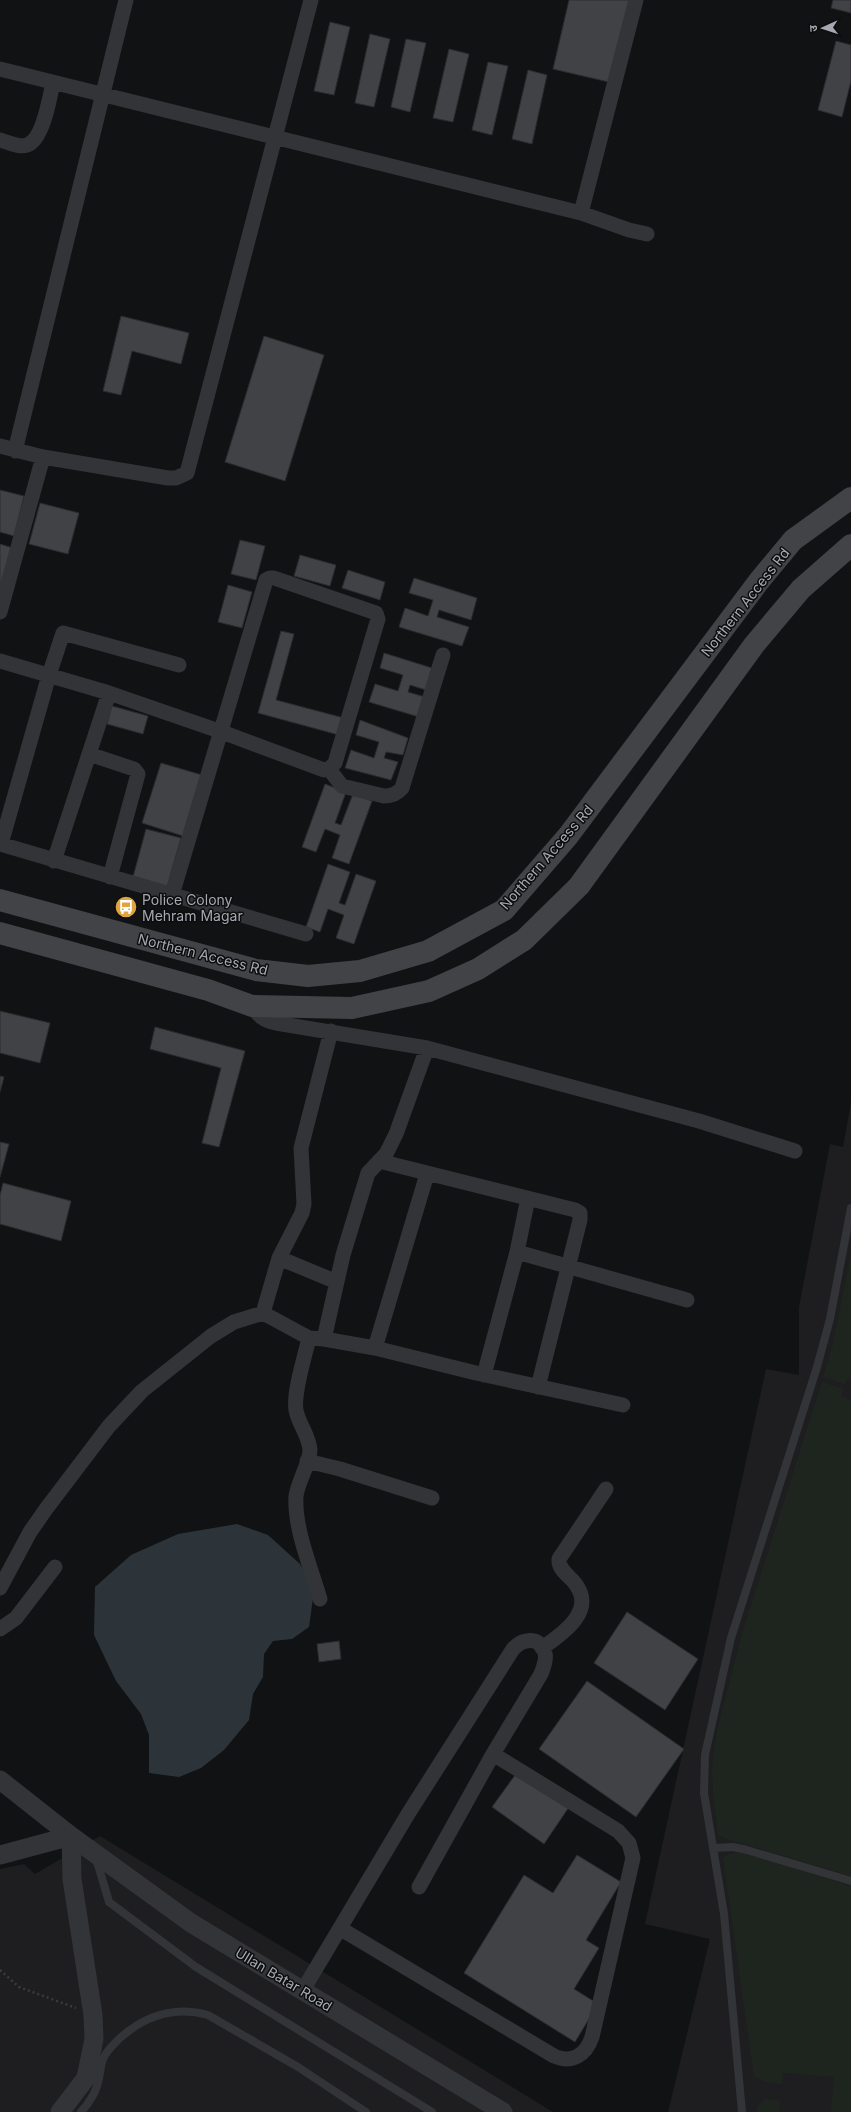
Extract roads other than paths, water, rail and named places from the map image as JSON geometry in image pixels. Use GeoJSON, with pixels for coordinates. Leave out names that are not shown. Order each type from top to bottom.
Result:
{"type":"FeatureCollection","features":[{"type":"Feature","properties":{"kind":"main road","name":"Northern Access Rd"},"geometry":{"type":"LineString","coordinates":[[0,900],[256,970],[308,976],[360,970],[428,951],[504,910],[568,836],[759,581],[793,540],[851,498]]}},
{"type":"Feature","properties":{"kind":"main road"},"geometry":{"type":"LineString","coordinates":[[0,933],[208,990],[252,1006],[352,1008],[429,991],[478,968],[524,940],[580,886],[754,645],[801,589],[851,545]]}},
{"type":"Feature","properties":{"kind":"main road"},"geometry":{"type":"LineString","coordinates":[[208,990],[216,959]]}},
{"type":"Feature","properties":{"kind":"street"},"geometry":{"type":"LineString","coordinates":[[16,451],[126,0]]}},
{"type":"Feature","properties":{"kind":"street"},"geometry":{"type":"LineString","coordinates":[[0,446],[43,457],[168,478],[176,478],[187,473],[311,0]]}},
{"type":"Feature","properties":{"kind":"street"},"geometry":{"type":"LineString","coordinates":[[581,213],[636,0]]}},
{"type":"Feature","properties":{"kind":"street"},"geometry":{"type":"LineString","coordinates":[[0,69],[581,213],[629,230],[647,234]]}},
{"type":"Feature","properties":{"kind":"street"},"geometry":{"type":"LineString","coordinates":[[0,140],[20,146],[27,146],[37,137],[48,106],[53,82]]}},
{"type":"Feature","properties":{"kind":"street"},"geometry":{"type":"LineString","coordinates":[[0,612],[43,457]]}},
{"type":"Feature","properties":{"kind":"street"},"geometry":{"type":"LineString","coordinates":[[172,895],[268,579],[274,578],[373,611],[376,613],[378,619],[346,729],[334,763],[328,770]]}},
{"type":"Feature","properties":{"kind":"street"},"geometry":{"type":"LineString","coordinates":[[179,665],[64,633],[62,635],[49,675],[0,844],[306,934]]}},
{"type":"Feature","properties":{"kind":"street"},"geometry":{"type":"LineString","coordinates":[[0,662],[109,693],[222,732],[319,769],[328,770],[342,786],[384,796],[391,796],[399,792],[402,788],[443,655]]}},
{"type":"Feature","properties":{"kind":"street"},"geometry":{"type":"LineString","coordinates":[[54,861],[109,693]]}},
{"type":"Feature","properties":{"kind":"street"},"geometry":{"type":"LineString","coordinates":[[89,754],[134,769],[138,774],[110,877]]}},
{"type":"Feature","properties":{"kind":"street"},"geometry":{"type":"LineString","coordinates":[[252,1006],[258,1015],[264,1019],[276,1023],[427,1048],[699,1121],[795,1151]]}},
{"type":"Feature","properties":{"kind":"street"},"geometry":{"type":"LineString","coordinates":[[263,1313],[279,1258],[302,1213],[304,1204],[301,1148],[331,1031]]}},
{"type":"Feature","properties":{"kind":"street"},"geometry":{"type":"LineString","coordinates":[[320,1599],[297,1515],[298,1488],[310,1453],[309,1445],[297,1415],[295,1401],[337,1282],[343,1255],[368,1173],[379,1161],[396,1134],[427,1048]]}},
{"type":"Feature","properties":{"kind":"street"},"geometry":{"type":"LineString","coordinates":[[379,1161],[575,1210],[580,1213],[580,1220],[538,1387]]}},
{"type":"Feature","properties":{"kind":"street"},"geometry":{"type":"LineString","coordinates":[[375,1348],[427,1174]]}},
{"type":"Feature","properties":{"kind":"street"},"geometry":{"type":"LineString","coordinates":[[484,1375],[517,1252],[528,1198]]}},
{"type":"Feature","properties":{"kind":"street"},"geometry":{"type":"LineString","coordinates":[[517,1252],[568,1265],[688,1300]]}},
{"type":"Feature","properties":{"kind":"street"},"geometry":{"type":"LineString","coordinates":[[279,1258],[337,1282]]}},
{"type":"Feature","properties":{"kind":"street"},"geometry":{"type":"LineString","coordinates":[[0,1588],[30,1532],[46,1509],[109,1426],[142,1391],[211,1336],[234,1322],[263,1313],[316,1339],[375,1348],[484,1375],[623,1405]]}},
{"type":"Feature","properties":{"kind":"street"},"geometry":{"type":"LineString","coordinates":[[307,1461],[340,1469],[432,1498]]}},
{"type":"Feature","properties":{"kind":"street"},"geometry":{"type":"LineString","coordinates":[[542,1648],[561,1635],[574,1623],[580,1610],[582,1601],[581,1592],[560,1567],[559,1559],[606,1488]]}},
{"type":"Feature","properties":{"kind":"street"},"geometry":{"type":"LineString","coordinates":[[0,1629],[16,1618],[55,1567]]}},
{"type":"Feature","properties":{"kind":"street"},"geometry":{"type":"LineString","coordinates":[[303,1990],[408,1814],[513,1649],[520,1642],[526,1640],[538,1643],[546,1653],[546,1661],[541,1674],[493,1754],[419,1887]]}},
{"type":"Feature","properties":{"kind":"street"},"geometry":{"type":"LineString","coordinates":[[341,1928],[554,2056],[568,2059],[580,2056],[586,2051],[592,2037],[633,1858],[629,1843],[618,1831],[493,1754]]}},
{"type":"Feature","properties":{"kind":"street","name":"Ullan Batar Road"},"geometry":{"type":"LineString","coordinates":[[0,1780],[71,1836],[191,1923],[503,2112]]}},
{"type":"Feature","properties":{"kind":"street"},"geometry":{"type":"LineString","coordinates":[[0,1855],[71,1836],[72,1879],[93,2015],[94,2039],[86,2078],[60,2112]]}},
{"type":"Feature","properties":{"kind":"lane"},"geometry":{"type":"LineString","coordinates":[[742,2112],[724,1914],[703,1775],[711,1722],[731,1638],[817,1367],[830,1319],[851,1208]]}},
{"type":"Feature","properties":{"kind":"lane"},"geometry":{"type":"LineString","coordinates":[[713,1848],[733,1847],[747,1850],[851,1881]]}},
{"type":"Feature","properties":{"kind":"lane"},"geometry":{"type":"LineString","coordinates":[[95,1853],[109,1902],[196,1967],[432,2112]]}},
{"type":"Feature","properties":{"kind":"lane"},"geometry":{"type":"LineString","coordinates":[[82,2112],[90,2101],[97,2086],[103,2058],[112,2046],[143,2020],[161,2015],[195,2011],[208,2015],[298,2067],[366,2112]]}},
{"type":"Feature","properties":{"kind":"place","name":"Police Colony Mehram Magar"},"geometry":{"type":"Point","coordinates":[126,907]}}]}
